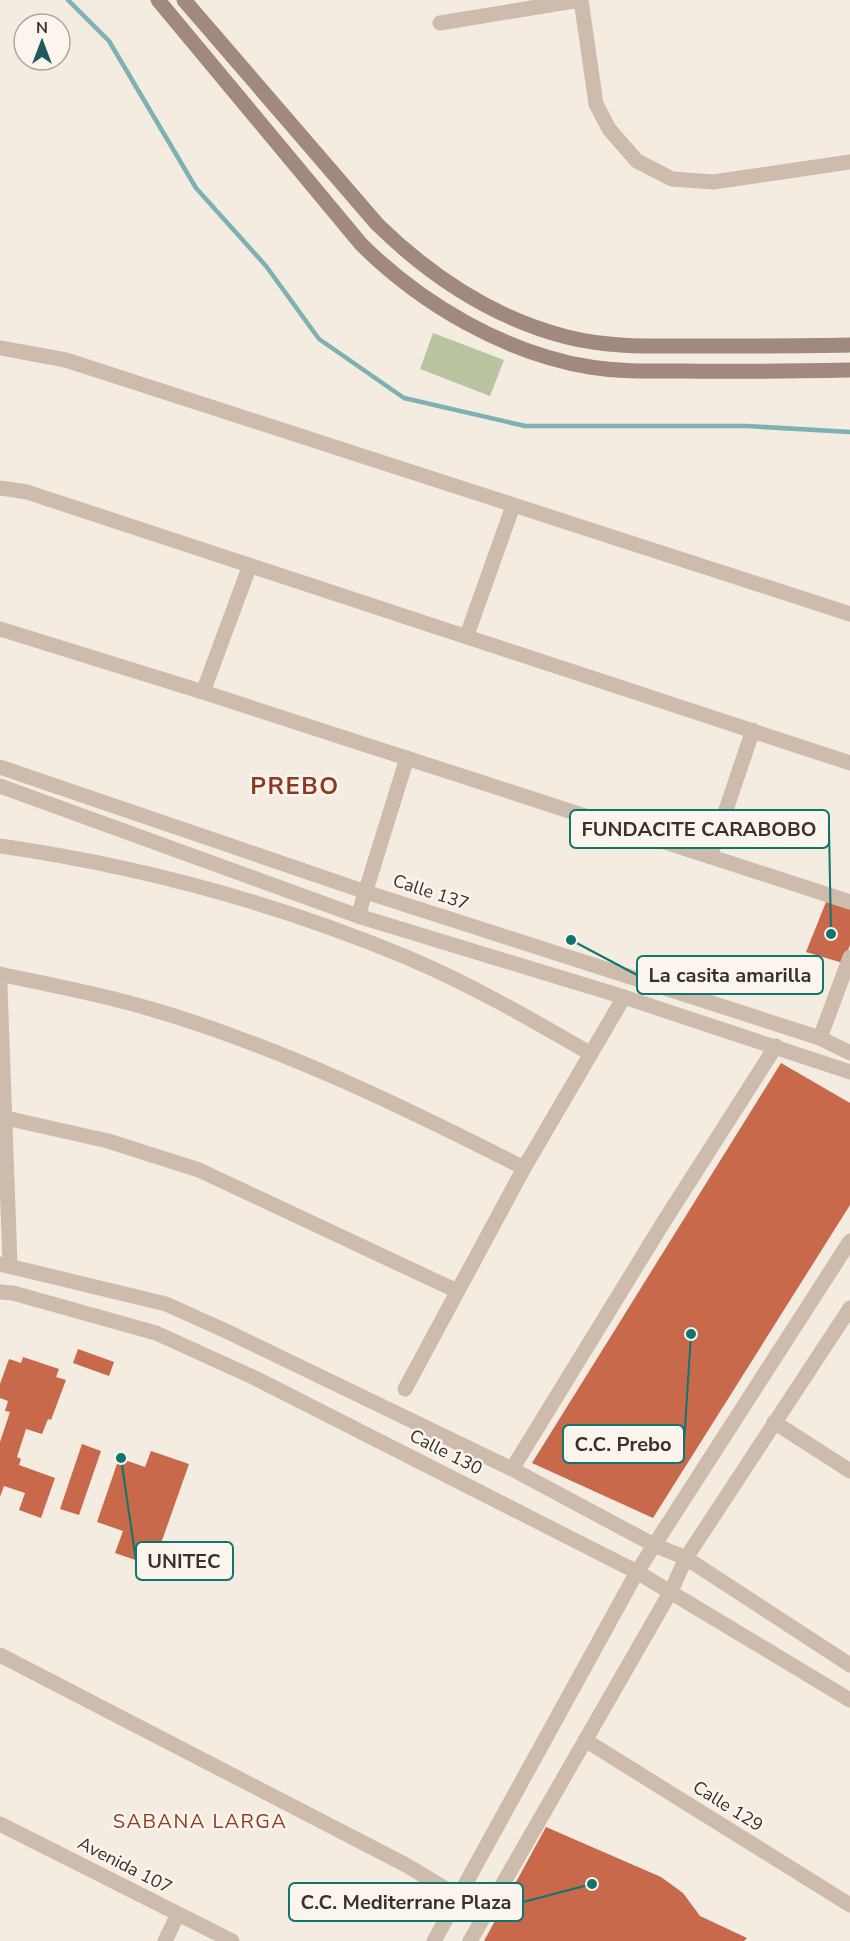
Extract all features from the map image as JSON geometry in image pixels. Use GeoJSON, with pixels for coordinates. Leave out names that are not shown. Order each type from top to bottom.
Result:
{"type":"FeatureCollection","features":[{"type":"Feature","properties":{"kind":"street"},"geometry":{"type":"LineString","coordinates":[[158,0],[335,216],[396,277],[447,311],[521,348],[593,368],[669,371],[850,370]]}},
{"type":"Feature","properties":{"kind":"street"},"geometry":{"type":"LineString","coordinates":[[184,0],[356,199],[405,252],[438,278],[477,302],[567,337],[602,343],[669,346],[850,345]]}},
{"type":"Feature","properties":{"kind":"street"},"geometry":{"type":"LineString","coordinates":[[440,23],[581,0],[596,104],[609,129],[637,161],[672,179],[713,182],[850,162]]}},
{"type":"Feature","properties":{"kind":"street"},"geometry":{"type":"LineString","coordinates":[[335,216],[356,199]]}},
{"type":"Feature","properties":{"kind":"street"},"geometry":{"type":"LineString","coordinates":[[0,348],[66,360],[850,614]]}},
{"type":"Feature","properties":{"kind":"street"},"geometry":{"type":"LineString","coordinates":[[0,488],[27,492],[850,763]]}},
{"type":"Feature","properties":{"kind":"street"},"geometry":{"type":"LineString","coordinates":[[467,635],[513,506]]}},
{"type":"Feature","properties":{"kind":"street"},"geometry":{"type":"LineString","coordinates":[[203,692],[250,566]]}},
{"type":"Feature","properties":{"kind":"street"},"geometry":{"type":"LineString","coordinates":[[0,629],[203,692],[850,902]]}},
{"type":"Feature","properties":{"kind":"street"},"geometry":{"type":"LineString","coordinates":[[710,857],[753,730]]}},
{"type":"Feature","properties":{"kind":"street"},"geometry":{"type":"LineString","coordinates":[[358,916],[407,758]]}},
{"type":"Feature","properties":{"kind":"street","name":"Calle 137"},"geometry":{"type":"LineString","coordinates":[[0,767],[366,892],[820,1038],[850,1053]]}},
{"type":"Feature","properties":{"kind":"street"},"geometry":{"type":"LineString","coordinates":[[0,786],[358,916],[624,997],[850,1072]]}},
{"type":"Feature","properties":{"kind":"street"},"geometry":{"type":"LineString","coordinates":[[0,846],[73,856],[167,878],[293,914],[407,958],[518,1012],[591,1054]]}},
{"type":"Feature","properties":{"kind":"street"},"geometry":{"type":"LineString","coordinates":[[820,1038],[850,957]]}},
{"type":"Feature","properties":{"kind":"street"},"geometry":{"type":"LineString","coordinates":[[0,974],[151,1009],[242,1041],[396,1103],[524,1168]]}},
{"type":"Feature","properties":{"kind":"street"},"geometry":{"type":"LineString","coordinates":[[0,986],[6,1118],[5,1264]]}},
{"type":"Feature","properties":{"kind":"street"},"geometry":{"type":"LineString","coordinates":[[405,1389],[524,1168],[624,997]]}},
{"type":"Feature","properties":{"kind":"street"},"geometry":{"type":"LineString","coordinates":[[512,1470],[657,1232],[776,1046]]}},
{"type":"Feature","properties":{"kind":"street"},"geometry":{"type":"LineString","coordinates":[[6,1118],[108,1141],[199,1170],[457,1291]]}},
{"type":"Feature","properties":{"kind":"street"},"geometry":{"type":"LineString","coordinates":[[434,1941],[637,1572],[850,1240]]}},
{"type":"Feature","properties":{"kind":"street","name":"Calle 130"},"geometry":{"type":"LineString","coordinates":[[5,1264],[166,1304],[512,1470],[654,1545],[686,1558],[850,1665]]}},
{"type":"Feature","properties":{"kind":"street","name":"Calle 130"},"geometry":{"type":"LineString","coordinates":[[0,1292],[13,1293],[156,1333],[265,1383],[637,1572],[850,1700]]}},
{"type":"Feature","properties":{"kind":"street"},"geometry":{"type":"LineString","coordinates":[[470,1941],[671,1591],[686,1558],[850,1308]]}},
{"type":"Feature","properties":{"kind":"street"},"geometry":{"type":"LineString","coordinates":[[774,1422],[850,1471]]}},
{"type":"Feature","properties":{"kind":"street"},"geometry":{"type":"LineString","coordinates":[[0,1656],[406,1865],[459,1897]]}},
{"type":"Feature","properties":{"kind":"street","name":"Calle 129"},"geometry":{"type":"LineString","coordinates":[[585,1740],[850,1905]]}},
{"type":"Feature","properties":{"kind":"street","name":"Avenida 107"},"geometry":{"type":"LineString","coordinates":[[0,1824],[232,1941]]}},
{"type":"Feature","properties":{"kind":"street"},"geometry":{"type":"LineString","coordinates":[[165,1941],[178,1914]]}},
{"type":"Feature","properties":{"kind":"green space"},"geometry":{"type":"Polygon","coordinates":[[[433,333],[504,360],[490,396],[420,369],[433,333]]]}},
{"type":"Feature","properties":{"kind":"building"},"geometry":{"type":"Polygon","coordinates":[[[826,902],[850,909],[850,945],[843,963],[806,952],[826,902]]]}},
{"type":"Feature","properties":{"kind":"building"},"geometry":{"type":"Polygon","coordinates":[[[781,1063],[850,1103],[850,1205],[653,1518],[532,1463],[781,1063]]]}},
{"type":"Feature","properties":{"kind":"building"},"geometry":{"type":"Polygon","coordinates":[[[78,1349],[114,1362],[109,1376],[73,1363],[78,1349]]]}},
{"type":"Feature","properties":{"kind":"building"},"geometry":{"type":"Polygon","coordinates":[[[23,1357],[59,1369],[56,1377],[66,1380],[51,1420],[48,1419],[42,1434],[26,1429],[17,1457],[21,1459],[19,1465],[55,1478],[41,1518],[19,1510],[25,1493],[4,1486],[0,1497],[0,1442],[10,1412],[5,1411],[8,1401],[0,1398],[0,1384],[9,1359],[21,1363],[23,1357]]]}},
{"type":"Feature","properties":{"kind":"building"},"geometry":{"type":"Polygon","coordinates":[[[82,1444],[101,1451],[79,1515],[60,1509],[82,1444]]]}},
{"type":"Feature","properties":{"kind":"building"},"geometry":{"type":"Polygon","coordinates":[[[151,1451],[189,1464],[153,1566],[115,1553],[123,1531],[97,1522],[119,1458],[145,1467],[151,1451]]]}},
{"type":"Feature","properties":{"kind":"building"},"geometry":{"type":"Polygon","coordinates":[[[546,1827],[661,1877],[683,1893],[700,1916],[747,1938],[744,1941],[484,1941],[546,1827]]]}},
{"type":"Feature","properties":{"kind":"waterway"},"geometry":{"type":"LineString","coordinates":[[68,0],[109,41],[196,188],[266,266],[319,339],[404,398],[525,426],[747,426],[850,432]]}},
{"type":"Feature","properties":{"kind":"place","name":"FUNDACITE CARABOBO"},"geometry":{"type":"Point","coordinates":[831,934]}},
{"type":"Feature","properties":{"kind":"place","name":"La casita amarilla"},"geometry":{"type":"Point","coordinates":[571,940]}},
{"type":"Feature","properties":{"kind":"place","name":"C.C. Prebo"},"geometry":{"type":"Point","coordinates":[691,1334]}},
{"type":"Feature","properties":{"kind":"place","name":"UNITEC"},"geometry":{"type":"Point","coordinates":[121,1458]}},
{"type":"Feature","properties":{"kind":"place","name":"C.C. Mediterrane Plaza"},"geometry":{"type":"Point","coordinates":[592,1884]}},
{"type":"Feature","properties":{"kind":"district","name":"PREBO"},"geometry":{"type":"Point","coordinates":[295,786]}},
{"type":"Feature","properties":{"kind":"district","name":"SABANA LARGA"},"geometry":{"type":"Point","coordinates":[200,1821]}}]}
